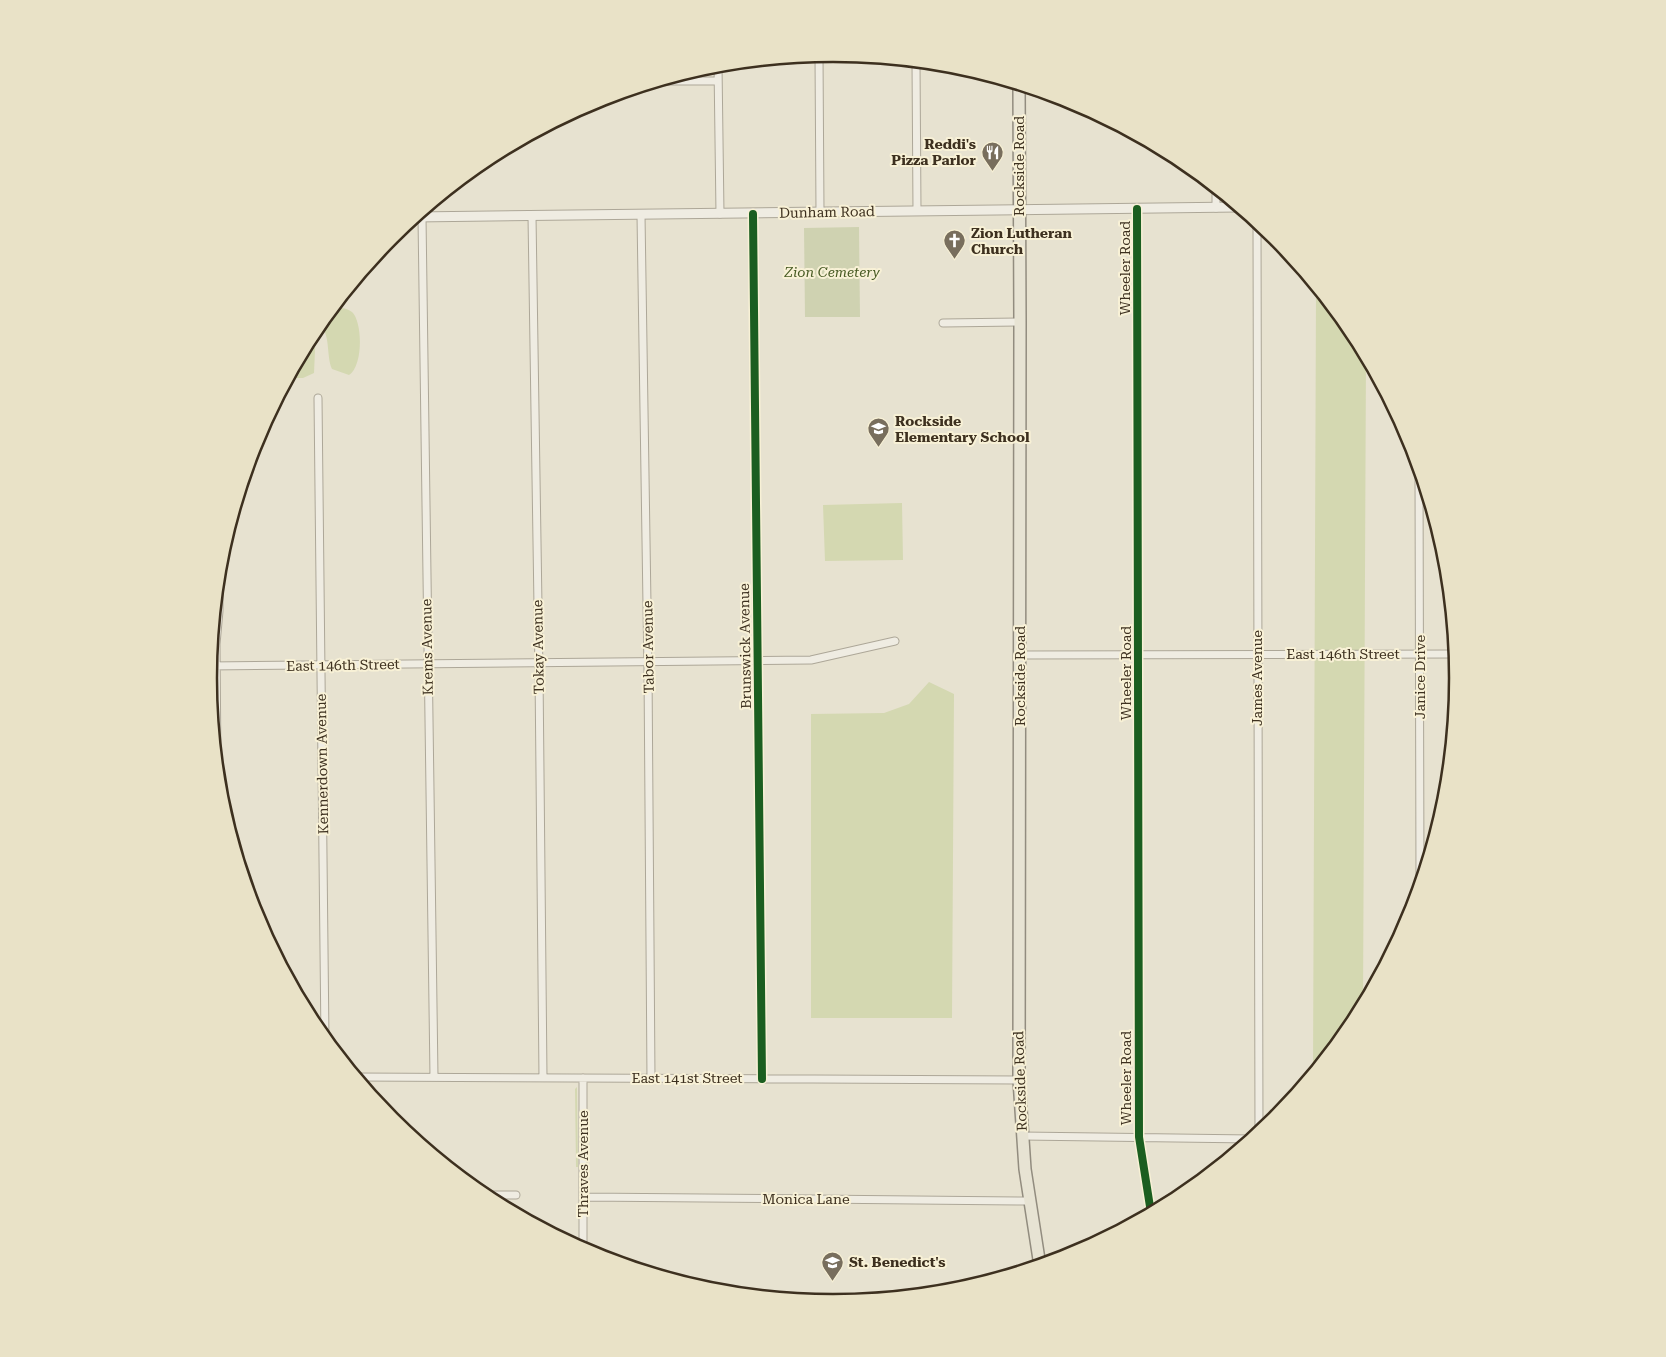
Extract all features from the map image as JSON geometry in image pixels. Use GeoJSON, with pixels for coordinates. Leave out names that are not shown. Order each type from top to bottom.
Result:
{"type":"FeatureCollection","features":[{"type":"Feature","properties":{"kind":"main road","name":"Rockside Road"},"geometry":{"type":"LineString","coordinates":[[1018,91],[1020,322],[1019,1080],[1022,1136],[1029,1201],[1039,1259]]}},
{"type":"Feature","properties":{"kind":"street"},"geometry":{"type":"LineString","coordinates":[[819,63],[820,212]]}},
{"type":"Feature","properties":{"kind":"street"},"geometry":{"type":"LineString","coordinates":[[916,68],[917,211]]}},
{"type":"Feature","properties":{"kind":"street"},"geometry":{"type":"LineString","coordinates":[[718,73],[720,214]]}},
{"type":"Feature","properties":{"kind":"street"},"geometry":{"type":"LineString","coordinates":[[683,81],[718,81]]}},
{"type":"Feature","properties":{"kind":"street"},"geometry":{"type":"LineString","coordinates":[[1216,196],[1216,208]]}},
{"type":"Feature","properties":{"kind":"street","name":"Dunham Road"},"geometry":{"type":"LineString","coordinates":[[425,217],[1230,207]]}},
{"type":"Feature","properties":{"kind":"street","name":"Wheeler Road"},"geometry":{"type":"LineString","coordinates":[[1137,209],[1139,1138],[1150,1206]]}},
{"type":"Feature","properties":{"kind":"street","name":"Brunswick Avenue"},"geometry":{"type":"LineString","coordinates":[[753,214],[762,1079]]}},
{"type":"Feature","properties":{"kind":"street","name":"Tabor Avenue"},"geometry":{"type":"LineString","coordinates":[[641,215],[648,662],[651,1078]]}},
{"type":"Feature","properties":{"kind":"street","name":"Tokay Avenue"},"geometry":{"type":"LineString","coordinates":[[532,216],[543,1077]]}},
{"type":"Feature","properties":{"kind":"street","name":"Krems Avenue"},"geometry":{"type":"LineString","coordinates":[[419,222],[434,1077]]}},
{"type":"Feature","properties":{"kind":"street","name":"James Avenue"},"geometry":{"type":"LineString","coordinates":[[1257,232],[1259,1123]]}},
{"type":"Feature","properties":{"kind":"street"},"geometry":{"type":"LineString","coordinates":[[943,323],[1020,322]]}},
{"type":"Feature","properties":{"kind":"street","name":"Kennerdown Avenue"},"geometry":{"type":"LineString","coordinates":[[318,398],[325,1026]]}},
{"type":"Feature","properties":{"kind":"street","name":"Janice Drive"},"geometry":{"type":"LineString","coordinates":[[1419,490],[1420,864]]}},
{"type":"Feature","properties":{"kind":"street","name":"East 146th Street"},"geometry":{"type":"LineString","coordinates":[[217,666],[811,660],[895,642]]}},
{"type":"Feature","properties":{"kind":"street","name":"East 146th Street"},"geometry":{"type":"LineString","coordinates":[[1020,655],[1448,654]]}},
{"type":"Feature","properties":{"kind":"street","name":"East 141st Street"},"geometry":{"type":"LineString","coordinates":[[364,1077],[1019,1080]]}},
{"type":"Feature","properties":{"kind":"street","name":"Thraves Avenue"},"geometry":{"type":"LineString","coordinates":[[583,1078],[584,1242]]}},
{"type":"Feature","properties":{"kind":"street"},"geometry":{"type":"LineString","coordinates":[[1022,1136],[1242,1139]]}},
{"type":"Feature","properties":{"kind":"street"},"geometry":{"type":"LineString","coordinates":[[497,1195],[516,1195]]}},
{"type":"Feature","properties":{"kind":"street","name":"Monica Lane"},"geometry":{"type":"LineString","coordinates":[[583,1197],[1029,1201]]}},
{"type":"Feature","properties":{"kind":"green space","name":"Zion Cemetery"},"geometry":{"type":"Polygon","coordinates":[[[859,227],[860,317],[805,317],[804,228],[859,227]]]}},
{"type":"Feature","properties":{"kind":"green space"},"geometry":{"type":"Polygon","coordinates":[[[1316,297],[1345,336],[1366,371],[1363,991],[1345,1021],[1313,1064],[1316,297]]]}},
{"type":"Feature","properties":{"kind":"green space"},"geometry":{"type":"Polygon","coordinates":[[[341,308],[350,310],[356,317],[360,334],[359,354],[354,370],[349,375],[332,369],[325,333],[341,308]]]}},
{"type":"Feature","properties":{"kind":"green space"},"geometry":{"type":"Polygon","coordinates":[[[315,345],[314,373],[303,378],[296,378],[315,345]]]}},
{"type":"Feature","properties":{"kind":"green space"},"geometry":{"type":"Polygon","coordinates":[[[902,503],[903,560],[825,561],[823,505],[902,503]]]}},
{"type":"Feature","properties":{"kind":"green space"},"geometry":{"type":"Polygon","coordinates":[[[929,682],[954,694],[952,1018],[811,1018],[811,714],[884,713],[909,704],[929,682]]]}},
{"type":"Feature","properties":{"kind":"green space"},"geometry":{"type":"Polygon","coordinates":[[[577,1087],[578,1167],[576,1167],[575,1089],[577,1087]]]}},
{"type":"Feature","properties":{"kind":"cycle path"},"geometry":{"type":"LineString","coordinates":[[1137,209],[1139,1137],[1150,1206]]}},
{"type":"Feature","properties":{"kind":"cycle path"},"geometry":{"type":"LineString","coordinates":[[753,214],[762,1079]]}},
{"type":"Feature","properties":{"kind":"place","name":"Reddi's Pizza Parlor"},"geometry":{"type":"Point","coordinates":[992,171]}},
{"type":"Feature","properties":{"kind":"place","name":"Zion Lutheran Church"},"geometry":{"type":"Point","coordinates":[955,260]}},
{"type":"Feature","properties":{"kind":"place","name":"Rockside Elementary School"},"geometry":{"type":"Point","coordinates":[879,448]}},
{"type":"Feature","properties":{"kind":"place","name":"St. Benedict's"},"geometry":{"type":"Point","coordinates":[833,1281]}}]}
